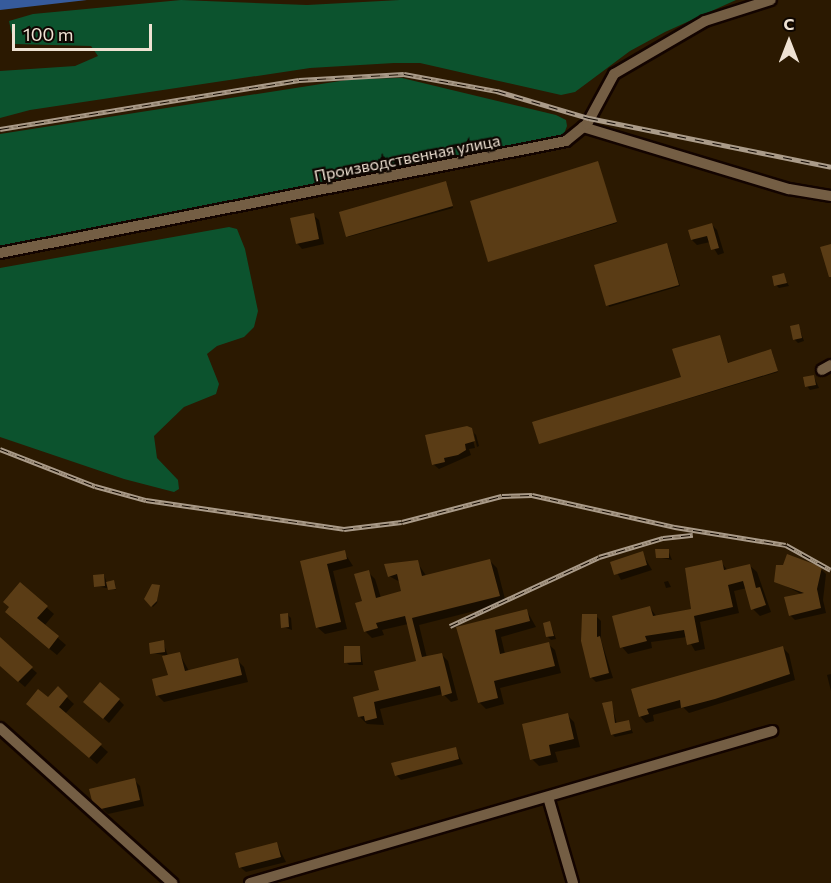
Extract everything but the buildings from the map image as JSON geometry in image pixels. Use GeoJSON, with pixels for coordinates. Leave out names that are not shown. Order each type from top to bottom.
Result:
{"type":"FeatureCollection","features":[{"type":"Feature","properties":{"kind":"street","name":"Производственная улица"},"geometry":{"type":"LineString","coordinates":[[0,253],[566,141],[583,127],[614,74],[705,21],[771,0]]}},
{"type":"Feature","properties":{"kind":"street"},"geometry":{"type":"LineString","coordinates":[[583,127],[789,189],[831,196]]}},
{"type":"Feature","properties":{"kind":"street"},"geometry":{"type":"LineString","coordinates":[[0,728],[172,883]]}},
{"type":"Feature","properties":{"kind":"street"},"geometry":{"type":"LineString","coordinates":[[250,883],[772,730]]}},
{"type":"Feature","properties":{"kind":"street"},"geometry":{"type":"LineString","coordinates":[[548,797],[573,883]]}},
{"type":"Feature","properties":{"kind":"green space"},"geometry":{"type":"Polygon","coordinates":[[[181,0],[307,5],[400,0],[736,0],[665,32],[630,51],[575,92],[561,95],[420,63],[394,63],[310,68],[30,110],[0,118],[0,71],[75,66],[98,56],[91,46],[14,44],[9,21],[33,14],[181,0]]]}},
{"type":"Feature","properties":{"kind":"green space"},"geometry":{"type":"Polygon","coordinates":[[[402,78],[556,115],[566,120],[567,126],[564,134],[551,140],[0,246],[0,134],[353,79],[402,78]]]}},
{"type":"Feature","properties":{"kind":"green space"},"geometry":{"type":"Polygon","coordinates":[[[229,227],[237,229],[245,249],[258,311],[254,327],[244,337],[217,346],[207,354],[219,384],[216,394],[184,407],[154,436],[157,458],[178,480],[179,489],[174,492],[124,479],[0,437],[0,268],[229,227]]]}},
{"type":"Feature","properties":{"kind":"water"},"geometry":{"type":"Polygon","coordinates":[[[0,0],[87,0],[0,10],[0,0]]]}},
{"type":"Feature","properties":{"kind":"railway"},"geometry":{"type":"LineString","coordinates":[[0,129],[299,80],[404,74],[497,91],[589,118],[831,167]]}},
{"type":"Feature","properties":{"kind":"railway"},"geometry":{"type":"LineString","coordinates":[[0,449],[95,486],[146,500],[344,529],[402,522],[502,496],[532,495],[675,527],[786,545],[831,570]]}},
{"type":"Feature","properties":{"kind":"railway"},"geometry":{"type":"LineString","coordinates":[[450,626],[599,557],[663,538],[693,535]]}}]}
